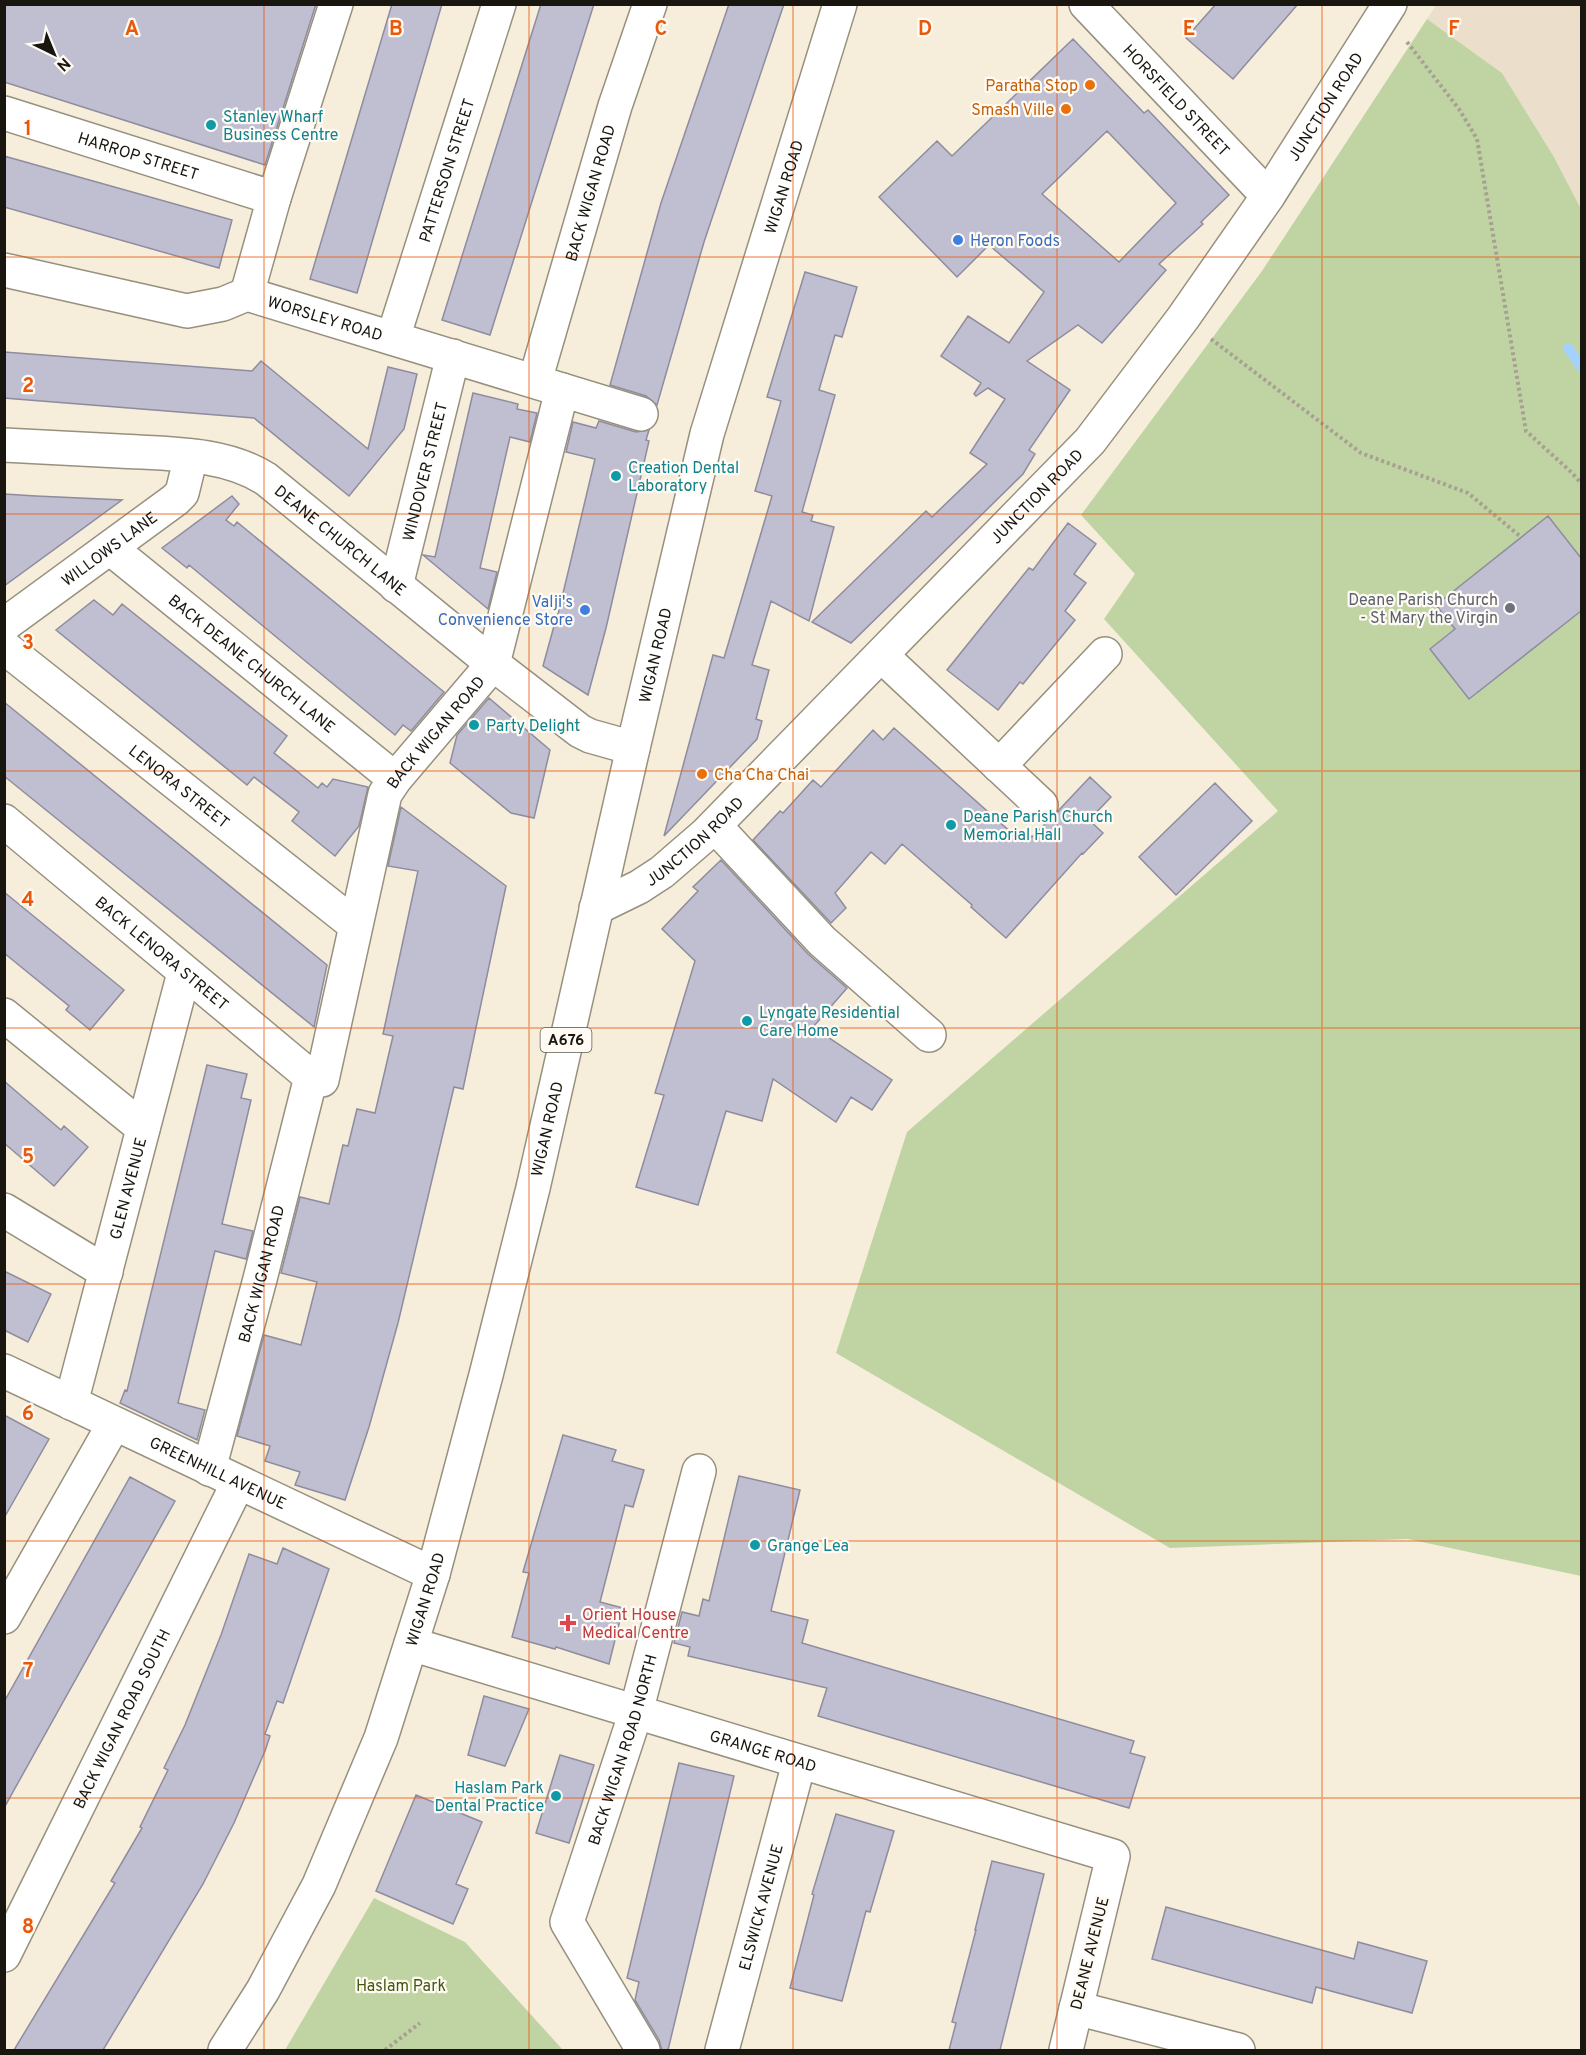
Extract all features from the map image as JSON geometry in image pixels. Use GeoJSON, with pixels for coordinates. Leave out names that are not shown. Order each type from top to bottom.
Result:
{"type":"FeatureCollection","features":[{"type":"Feature","properties":{"kind":"street"},"geometry":{"type":"LineString","coordinates":[[247,294],[274,198],[336,4]]}},
{"type":"Feature","properties":{"kind":"street","name":"PATTERSON STREET"},"geometry":{"type":"LineString","coordinates":[[393,338],[499,4]]}},
{"type":"Feature","properties":{"kind":"street","name":"BACK WIGAN ROAD"},"geometry":{"type":"LineString","coordinates":[[209,1469],[316,1078],[385,794],[394,779],[493,664],[548,386],[615,106],[650,4]]}},
{"type":"Feature","properties":{"kind":"street","name":"WIGAN ROAD"},"geometry":{"type":"LineString","coordinates":[[225,2050],[263,1990],[319,1886],[381,1738],[433,1574],[530,1199],[707,434],[840,4]]}},
{"type":"Feature","properties":{"kind":"street","name":"HORSFIELD STREET"},"geometry":{"type":"LineString","coordinates":[[1086,4],[1268,196]]}},
{"type":"Feature","properties":{"kind":"street","name":"JUNCTION ROAD"},"geometry":{"type":"LineString","coordinates":[[596,908],[639,887],[662,872],[715,826],[1090,441],[1183,318],[1268,196],[1387,9]]}},
{"type":"Feature","properties":{"kind":"street","name":"HARROP STREET"},"geometry":{"type":"LineString","coordinates":[[4,113],[274,198]]}},
{"type":"Feature","properties":{"kind":"street","name":"WORSLEY ROAD"},"geometry":{"type":"LineString","coordinates":[[4,270],[187,311],[223,304],[247,294],[641,414]]}},
{"type":"Feature","properties":{"kind":"street","name":"WINDOVER STREET"},"geometry":{"type":"LineString","coordinates":[[396,586],[453,356]]}},
{"type":"Feature","properties":{"kind":"street","name":"DEANE CHURCH LANE"},"geometry":{"type":"LineString","coordinates":[[4,445],[192,456],[229,462],[254,471],[493,664],[580,731],[633,748]]}},
{"type":"Feature","properties":{"kind":"street","name":"WILLOWS LANE"},"geometry":{"type":"LineString","coordinates":[[4,625],[175,500],[182,493],[192,456]]}},
{"type":"Feature","properties":{"kind":"street","name":"BACK DEANE CHURCH LANE"},"geometry":{"type":"LineString","coordinates":[[110,548],[394,779]]}},
{"type":"Feature","properties":{"kind":"street","name":"LENORA STREET"},"geometry":{"type":"LineString","coordinates":[[4,647],[355,925]]}},
{"type":"Feature","properties":{"kind":"street"},"geometry":{"type":"LineString","coordinates":[[999,766],[1105,654]]}},
{"type":"Feature","properties":{"kind":"street"},"geometry":{"type":"LineString","coordinates":[[882,656],[1041,805]]}},
{"type":"Feature","properties":{"kind":"street","name":"BACK LENORA STREET"},"geometry":{"type":"LineString","coordinates":[[4,821],[184,973],[316,1078]]}},
{"type":"Feature","properties":{"kind":"street"},"geometry":{"type":"LineString","coordinates":[[715,826],[822,941],[929,1035]]}},
{"type":"Feature","properties":{"kind":"street","name":"GLEN AVENUE"},"geometry":{"type":"LineString","coordinates":[[71,1403],[184,973]]}},
{"type":"Feature","properties":{"kind":"street"},"geometry":{"type":"LineString","coordinates":[[4,1015],[143,1128]]}},
{"type":"Feature","properties":{"kind":"street"},"geometry":{"type":"LineString","coordinates":[[4,1210],[106,1272]]}},
{"type":"Feature","properties":{"kind":"street","name":"GREENHILL AVENUE"},"geometry":{"type":"LineString","coordinates":[[4,1371],[433,1574]]}},
{"type":"Feature","properties":{"kind":"street"},"geometry":{"type":"LineString","coordinates":[[4,1617],[114,1424]]}},
{"type":"Feature","properties":{"kind":"street","name":"BACK WIGAN ROAD NORTH"},"geometry":{"type":"LineString","coordinates":[[643,2050],[567,1922],[636,1712],[699,1471]]}},
{"type":"Feature","properties":{"kind":"street","name":"BACK WIGAN ROAD SOUTH"},"geometry":{"type":"LineString","coordinates":[[4,1955],[238,1483]]}},
{"type":"Feature","properties":{"kind":"street","name":"GRANGE ROAD"},"geometry":{"type":"LineString","coordinates":[[411,1644],[1113,1856]]}},
{"type":"Feature","properties":{"kind":"street","name":"ELSWICK AVENUE"},"geometry":{"type":"LineString","coordinates":[[722,2050],[799,1762]]}},
{"type":"Feature","properties":{"kind":"street","name":"DEANE AVENUE"},"geometry":{"type":"LineString","coordinates":[[1066,2050],[1113,1856]]}},
{"type":"Feature","properties":{"kind":"street"},"geometry":{"type":"LineString","coordinates":[[1076,2008],[1238,2050]]}},
{"type":"Feature","properties":{"kind":"path"},"geometry":{"type":"LineString","coordinates":[[1387,9],[1459,109],[1476,139],[1526,430],[1581,484]]}},
{"type":"Feature","properties":{"kind":"path"},"geometry":{"type":"LineString","coordinates":[[1183,318],[1361,453],[1468,494],[1521,537]]}},
{"type":"Feature","properties":{"kind":"path"},"geometry":{"type":"LineString","coordinates":[[385,2050],[420,2023]]}},
{"type":"Feature","properties":{"kind":"shaded area"},"geometry":{"type":"Polygon","coordinates":[[[1436,5],[1581,5],[1581,209],[1554,157],[1502,73],[1427,19],[1436,5]]]}},
{"type":"Feature","properties":{"kind":"green space"},"geometry":{"type":"Polygon","coordinates":[[[1427,19],[1502,73],[1554,157],[1581,209],[1581,1576],[1408,1539],[1170,1548],[836,1353],[907,1132],[1278,811],[1104,619],[1135,574],[1081,515],[1262,271],[1427,19]]]}},
{"type":"Feature","properties":{"kind":"green space","name":"Haslam Park"},"geometry":{"type":"Polygon","coordinates":[[[374,1898],[465,1942],[563,2050],[285,2050],[374,1898]]]}},
{"type":"Feature","properties":{"kind":"building","name":"Stanley Wharf Business Centre"},"geometry":{"type":"Polygon","coordinates":[[[4,4],[316,4],[265,165],[4,82],[4,4]]]}},
{"type":"Feature","properties":{"kind":"building"},"geometry":{"type":"Polygon","coordinates":[[[392,4],[442,4],[357,293],[310,279],[392,4]]]}},
{"type":"Feature","properties":{"kind":"building"},"geometry":{"type":"Polygon","coordinates":[[[541,4],[594,4],[490,335],[442,320],[541,4]]]}},
{"type":"Feature","properties":{"kind":"building"},"geometry":{"type":"Polygon","coordinates":[[[729,4],[784,4],[704,242],[657,405],[646,396],[610,385],[661,203],[729,4]]]}},
{"type":"Feature","properties":{"kind":"building"},"geometry":{"type":"Polygon","coordinates":[[[1216,4],[1298,4],[1233,79],[1186,38],[1216,4]]]}},
{"type":"Feature","properties":{"kind":"building"},"geometry":{"type":"Polygon","coordinates":[[[1073,39],[1144,113],[1148,110],[1229,195],[1201,222],[1203,224],[1159,264],[1166,270],[1102,343],[1078,325],[1027,361],[1070,390],[1029,450],[1035,454],[1023,474],[851,643],[812,622],[926,511],[932,517],[987,464],[970,453],[1005,399],[988,388],[976,396],[974,394],[981,383],[941,356],[968,316],[1009,343],[1044,292],[989,245],[957,277],[879,197],[937,141],[952,156],[1073,39]],[[1107,131],[1042,194],[1119,262],[1176,203],[1107,131]]]}},
{"type":"Feature","properties":{"kind":"building"},"geometry":{"type":"Polygon","coordinates":[[[4,156],[232,220],[219,268],[4,207],[4,156]]]}},
{"type":"Feature","properties":{"kind":"building"},"geometry":{"type":"Polygon","coordinates":[[[805,272],[857,287],[842,337],[835,335],[819,390],[835,395],[802,512],[813,515],[811,521],[834,527],[809,621],[771,601],[752,665],[769,670],[756,719],[762,721],[757,739],[664,836],[713,655],[724,658],[772,496],[755,491],[781,401],[767,397],[805,272]]]}},
{"type":"Feature","properties":{"kind":"building"},"geometry":{"type":"Polygon","coordinates":[[[4,352],[252,371],[261,361],[368,449],[388,367],[417,374],[404,429],[349,496],[254,418],[4,398],[4,352]]]}},
{"type":"Feature","properties":{"kind":"building"},"geometry":{"type":"Polygon","coordinates":[[[473,393],[518,404],[517,409],[537,413],[530,442],[510,437],[480,568],[497,572],[488,609],[423,555],[435,557],[473,393]]]}},
{"type":"Feature","properties":{"kind":"building"},"geometry":{"type":"Polygon","coordinates":[[[599,421],[636,432],[649,430],[646,440],[649,441],[606,628],[588,695],[543,666],[555,627],[595,459],[566,452],[573,422],[596,428],[599,421]]]}},
{"type":"Feature","properties":{"kind":"building"},"geometry":{"type":"Polygon","coordinates":[[[4,494],[36,496],[122,500],[4,586],[4,494]]]}},
{"type":"Feature","properties":{"kind":"building"},"geometry":{"type":"Polygon","coordinates":[[[232,496],[239,504],[226,520],[234,526],[237,522],[444,692],[411,731],[403,725],[395,735],[189,565],[187,568],[162,548],[232,496]]]}},
{"type":"Feature","properties":{"kind":"building","name":"Deane Parish Church - St Mary the Virgin"},"geometry":{"type":"Polygon","coordinates":[[[1548,516],[1581,558],[1581,611],[1469,699],[1430,649],[1455,629],[1436,605],[1548,516]]]}},
{"type":"Feature","properties":{"kind":"building"},"geometry":{"type":"Polygon","coordinates":[[[1068,523],[1096,544],[1074,574],[1086,583],[1065,611],[1075,620],[1023,684],[1020,682],[998,710],[947,670],[1029,568],[1033,570],[1068,523]]]}},
{"type":"Feature","properties":{"kind":"building"},"geometry":{"type":"Polygon","coordinates":[[[94,600],[113,615],[122,604],[287,736],[274,753],[318,788],[322,783],[327,787],[333,779],[368,787],[359,826],[335,856],[292,821],[299,812],[254,777],[247,785],[56,630],[94,600]]]}},
{"type":"Feature","properties":{"kind":"building"},"geometry":{"type":"Polygon","coordinates":[[[489,698],[550,750],[534,818],[511,813],[450,763],[457,735],[489,698]]]}},
{"type":"Feature","properties":{"kind":"building"},"geometry":{"type":"Polygon","coordinates":[[[4,702],[327,965],[314,1027],[4,776],[4,702]]]}},
{"type":"Feature","properties":{"kind":"building"},"geometry":{"type":"Polygon","coordinates":[[[894,728],[1022,842],[1029,834],[1032,837],[1054,818],[1090,777],[1111,797],[1089,820],[1103,833],[1082,853],[1006,938],[902,844],[885,864],[871,852],[835,893],[846,908],[831,923],[753,840],[780,811],[783,813],[813,780],[821,787],[873,730],[883,740],[894,728]]]}},
{"type":"Feature","properties":{"kind":"building"},"geometry":{"type":"Polygon","coordinates":[[[1215,783],[1252,821],[1176,895],[1139,857],[1215,783]]]}},
{"type":"Feature","properties":{"kind":"building"},"geometry":{"type":"Polygon","coordinates":[[[401,807],[506,886],[463,1089],[454,1087],[398,1323],[369,1427],[345,1500],[295,1485],[300,1472],[265,1461],[270,1446],[237,1436],[264,1335],[301,1345],[317,1282],[281,1273],[300,1197],[329,1204],[343,1145],[348,1146],[357,1109],[375,1113],[393,1036],[383,1034],[418,871],[388,866],[401,807]]]}},
{"type":"Feature","properties":{"kind":"building"},"geometry":{"type":"Polygon","coordinates":[[[721,860],[808,954],[847,988],[813,1027],[892,1080],[872,1110],[851,1097],[836,1122],[773,1079],[762,1121],[726,1111],[698,1205],[636,1187],[664,1095],[655,1093],[695,961],[662,929],[698,891],[693,887],[721,860]]]}},
{"type":"Feature","properties":{"kind":"building"},"geometry":{"type":"Polygon","coordinates":[[[4,892],[124,990],[90,1030],[66,1010],[69,1006],[4,953],[4,892]]]}},
{"type":"Feature","properties":{"kind":"building"},"geometry":{"type":"Polygon","coordinates":[[[207,1065],[247,1074],[241,1098],[251,1100],[222,1224],[253,1231],[246,1259],[215,1251],[178,1403],[205,1410],[197,1440],[120,1403],[125,1390],[127,1391],[207,1065]]]}},
{"type":"Feature","properties":{"kind":"building"},"geometry":{"type":"Polygon","coordinates":[[[4,1081],[61,1130],[64,1126],[88,1147],[54,1186],[4,1143],[4,1081]]]}},
{"type":"Feature","properties":{"kind":"building"},"geometry":{"type":"Polygon","coordinates":[[[4,1271],[51,1294],[28,1342],[4,1330],[4,1271]]]}},
{"type":"Feature","properties":{"kind":"building"},"geometry":{"type":"Polygon","coordinates":[[[4,1415],[49,1439],[4,1518],[4,1415]]]}},
{"type":"Feature","properties":{"kind":"building"},"geometry":{"type":"Polygon","coordinates":[[[563,1435],[616,1450],[612,1461],[644,1470],[633,1507],[625,1505],[600,1602],[623,1608],[609,1664],[556,1647],[555,1649],[512,1637],[529,1573],[523,1572],[563,1435]]]}},
{"type":"Feature","properties":{"kind":"building"},"geometry":{"type":"Polygon","coordinates":[[[739,1476],[800,1490],[771,1611],[808,1620],[802,1643],[1134,1741],[1130,1753],[1145,1757],[1129,1808],[818,1716],[827,1688],[688,1656],[690,1647],[674,1643],[682,1612],[699,1616],[703,1599],[709,1601],[739,1476]]]}},
{"type":"Feature","properties":{"kind":"building"},"geometry":{"type":"Polygon","coordinates":[[[130,1477],[175,1501],[4,1808],[4,1702],[130,1477]]]}},
{"type":"Feature","properties":{"kind":"building"},"geometry":{"type":"Polygon","coordinates":[[[283,1548],[329,1569],[283,1703],[277,1701],[265,1734],[270,1736],[265,1751],[234,1823],[203,1884],[103,2050],[14,2050],[115,1883],[111,1881],[142,1828],[140,1827],[168,1770],[164,1768],[185,1725],[221,1635],[249,1554],[277,1564],[283,1548]]]}},
{"type":"Feature","properties":{"kind":"building"},"geometry":{"type":"Polygon","coordinates":[[[484,1696],[529,1709],[505,1766],[468,1755],[484,1696]]]}},
{"type":"Feature","properties":{"kind":"building","name":"Haslam Park Dental Practice"},"geometry":{"type":"Polygon","coordinates":[[[560,1755],[594,1765],[569,1843],[536,1833],[560,1755]]]}},
{"type":"Feature","properties":{"kind":"building"},"geometry":{"type":"Polygon","coordinates":[[[679,1763],[734,1776],[668,2050],[662,2050],[659,2040],[635,2000],[639,1982],[627,1978],[679,1763]]]}},
{"type":"Feature","properties":{"kind":"building"},"geometry":{"type":"Polygon","coordinates":[[[416,1795],[482,1822],[456,1884],[468,1889],[453,1924],[376,1891],[416,1795]]]}},
{"type":"Feature","properties":{"kind":"building"},"geometry":{"type":"Polygon","coordinates":[[[836,1814],[894,1831],[870,1912],[866,1911],[842,2001],[790,1988],[814,1895],[812,1894],[836,1814]]]}},
{"type":"Feature","properties":{"kind":"building"},"geometry":{"type":"Polygon","coordinates":[[[992,1861],[1044,1874],[1000,2050],[949,2050],[956,2023],[952,2022],[992,1861]]]}},
{"type":"Feature","properties":{"kind":"building"},"geometry":{"type":"Polygon","coordinates":[[[1166,1907],[1354,1959],[1358,1942],[1427,1961],[1412,2013],[1316,1987],[1312,2003],[1152,1959],[1166,1907]]]}},
{"type":"Feature","properties":{"kind":"waterway"},"geometry":{"type":"LineString","coordinates":[[1568,348],[1582,368]]}},
{"type":"Feature","properties":{"kind":"place","name":"Paratha Stop"},"geometry":{"type":"Point","coordinates":[1090,85]}},
{"type":"Feature","properties":{"kind":"place","name":"Smash Ville"},"geometry":{"type":"Point","coordinates":[1066,109]}},
{"type":"Feature","properties":{"kind":"place","name":"Stanley Wharf Business Centre"},"geometry":{"type":"Point","coordinates":[211,125]}},
{"type":"Feature","properties":{"kind":"place","name":"Heron Foods"},"geometry":{"type":"Point","coordinates":[958,240]}},
{"type":"Feature","properties":{"kind":"place","name":"Creation Dental Laboratory"},"geometry":{"type":"Point","coordinates":[616,476]}},
{"type":"Feature","properties":{"kind":"place","name":"Deane Parish Church - St Mary the Virgin"},"geometry":{"type":"Point","coordinates":[1510,608]}},
{"type":"Feature","properties":{"kind":"place","name":"Valji's Convenience Store"},"geometry":{"type":"Point","coordinates":[585,610]}},
{"type":"Feature","properties":{"kind":"place","name":"Party Delight"},"geometry":{"type":"Point","coordinates":[474,725]}},
{"type":"Feature","properties":{"kind":"place","name":"Cha Cha Chai"},"geometry":{"type":"Point","coordinates":[702,774]}},
{"type":"Feature","properties":{"kind":"place","name":"Deane Parish Church Memorial Hall"},"geometry":{"type":"Point","coordinates":[951,825]}},
{"type":"Feature","properties":{"kind":"place","name":"Lyngate Residential Care Home"},"geometry":{"type":"Point","coordinates":[747,1021]}},
{"type":"Feature","properties":{"kind":"place","name":"Grange Lea"},"geometry":{"type":"Point","coordinates":[755,1545]}},
{"type":"Feature","properties":{"kind":"place","name":"Orient House Medical Centre"},"geometry":{"type":"Point","coordinates":[568,1623]}},
{"type":"Feature","properties":{"kind":"place","name":"Haslam Park Dental Practice"},"geometry":{"type":"Point","coordinates":[556,1796]}}]}
